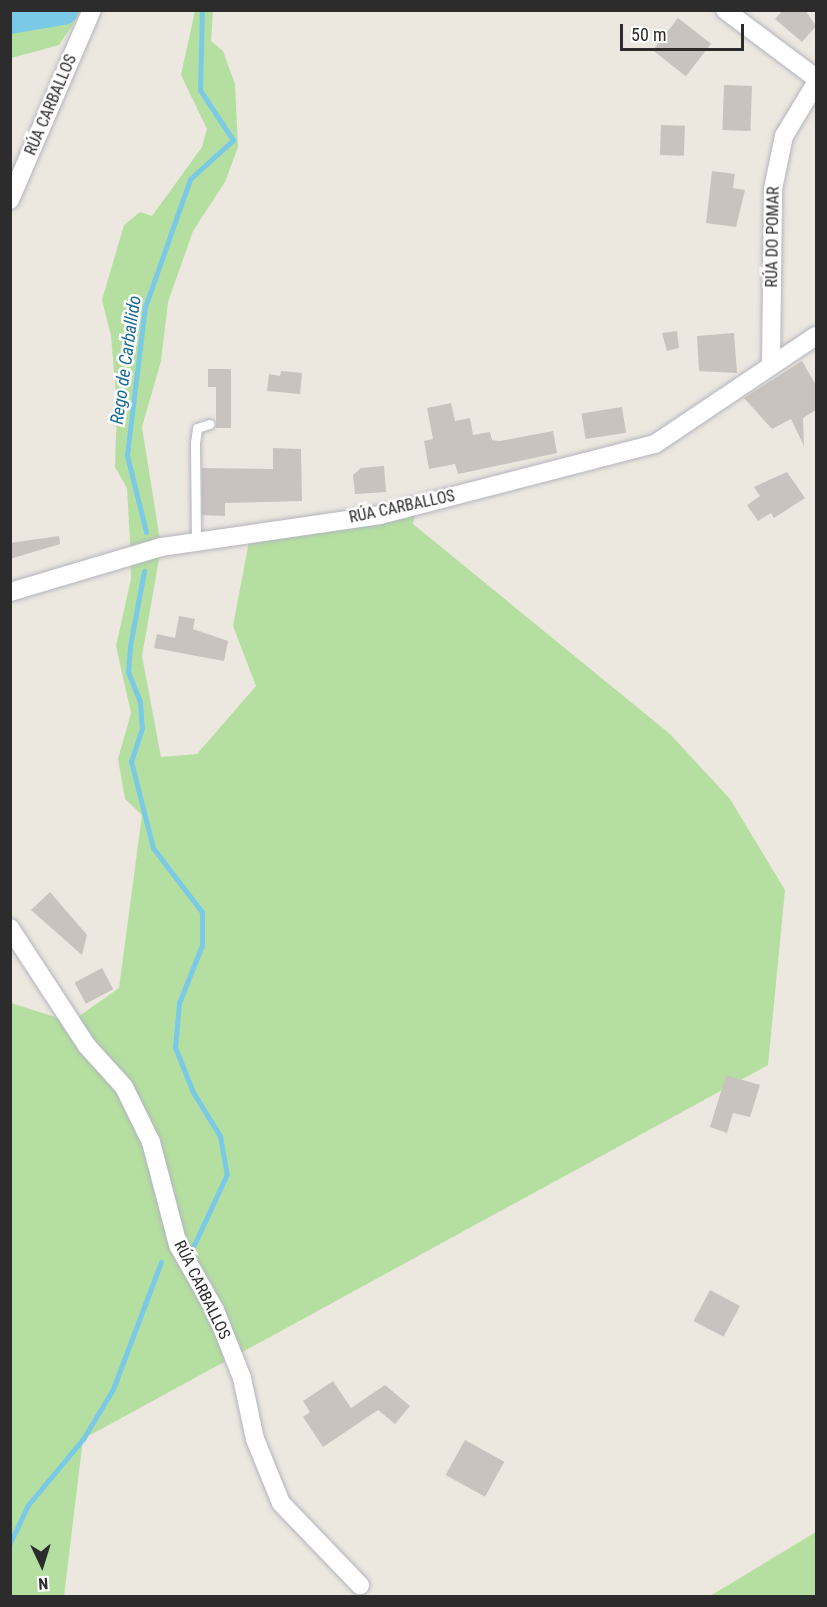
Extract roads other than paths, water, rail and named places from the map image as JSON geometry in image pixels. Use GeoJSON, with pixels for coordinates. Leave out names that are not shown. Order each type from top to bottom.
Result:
{"type":"FeatureCollection","features":[{"type":"Feature","properties":{"kind":"street","name":"RÚA CARBALLOS"},"geometry":{"type":"LineString","coordinates":[[10,200],[92,10]]}},
{"type":"Feature","properties":{"kind":"street"},"geometry":{"type":"LineString","coordinates":[[725,10],[816,78]]}},
{"type":"Feature","properties":{"kind":"street","name":"RÚA DO POMAR"},"geometry":{"type":"LineString","coordinates":[[771,365],[773,189],[784,136],[816,83]]}},
{"type":"Feature","properties":{"kind":"street","name":"RÚA CARBALLOS"},"geometry":{"type":"LineString","coordinates":[[10,592],[196,541],[380,515],[655,444],[816,336]]}},
{"type":"Feature","properties":{"kind":"street","name":"RÚA CARBALLOS"},"geometry":{"type":"LineString","coordinates":[[10,928],[87,1046],[124,1087],[151,1142],[178,1245],[215,1310],[242,1378],[255,1439],[280,1503],[360,1585]]}},
{"type":"Feature","properties":{"kind":"lane"},"geometry":{"type":"LineString","coordinates":[[196,541],[195,443],[197,428],[209,424]]}},
{"type":"Feature","properties":{"kind":"waterway"},"geometry":{"type":"LineString","coordinates":[[10,19],[63,10]]}},
{"type":"Feature","properties":{"kind":"waterway","name":"Rego de Carballido"},"geometry":{"type":"LineString","coordinates":[[146,532],[127,455],[145,307],[190,179],[233,140],[200,90],[202,10]]}},
{"type":"Feature","properties":{"kind":"waterway","name":"Rego de Carballido"},"geometry":{"type":"LineString","coordinates":[[144,571],[130,646],[128,672],[140,702],[142,728],[131,761],[153,848],[202,912],[202,945],[179,1003],[175,1047],[193,1092],[220,1136],[227,1174],[192,1249]]}},
{"type":"Feature","properties":{"kind":"waterway","name":"Rego de Carballido"},"geometry":{"type":"LineString","coordinates":[[10,1543],[28,1505],[83,1439],[113,1389],[161,1262]]}}]}
